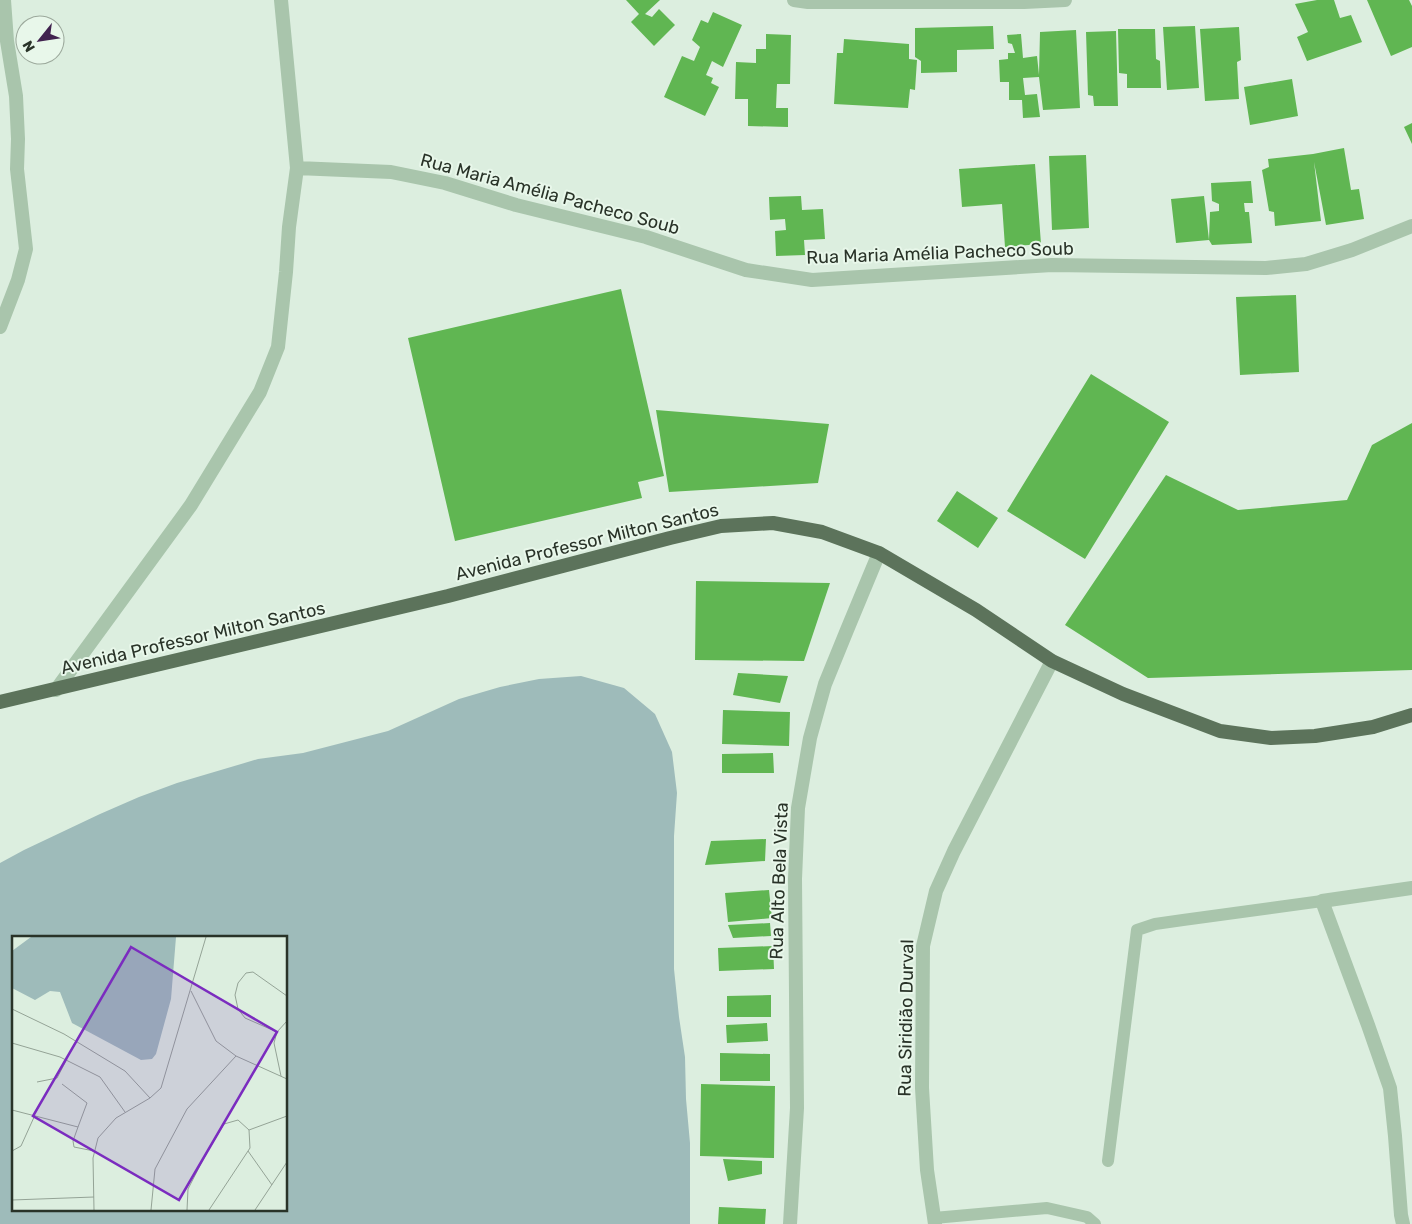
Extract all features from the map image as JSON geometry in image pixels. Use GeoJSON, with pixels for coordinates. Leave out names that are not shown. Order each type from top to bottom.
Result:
{"type":"FeatureCollection","features":[{"type":"Feature","properties":{"kind":"main road","name":"Avenida Professor Milton Santos"},"geometry":{"type":"LineString","coordinates":[[0,702],[448,596],[721,526],[773,523],[822,532],[879,553],[976,610],[1052,661],[1123,694],[1220,731],[1271,738],[1315,736],[1373,727],[1412,716]]}},
{"type":"Feature","properties":{"kind":"street"},"geometry":{"type":"LineString","coordinates":[[0,327],[18,280],[26,249],[17,169],[16,96],[7,40],[4,0]]}},
{"type":"Feature","properties":{"kind":"street"},"geometry":{"type":"LineString","coordinates":[[56,690],[191,505],[260,392],[278,347],[289,227],[297,168],[281,0]]}},
{"type":"Feature","properties":{"kind":"street"},"geometry":{"type":"LineString","coordinates":[[794,0],[808,2],[1024,2],[1065,0]]}},
{"type":"Feature","properties":{"kind":"street","name":"Rua Maria Amélia Pacheco Soub"},"geometry":{"type":"LineString","coordinates":[[297,168],[391,172],[445,183],[516,205],[646,237],[746,270],[812,280],[1052,265],[1266,268],[1306,264],[1352,250],[1412,226]]}},
{"type":"Feature","properties":{"kind":"street","name":"Rua Alto Bela Vista"},"geometry":{"type":"LineString","coordinates":[[790,1224],[797,1108],[795,879],[798,808],[810,738],[825,684],[879,553]]}},
{"type":"Feature","properties":{"kind":"street","name":"Rua Siridião Durval"},"geometry":{"type":"LineString","coordinates":[[935,1221],[927,1170],[922,1088],[923,946],[936,891],[954,851],[1052,661]]}},
{"type":"Feature","properties":{"kind":"street"},"geometry":{"type":"LineString","coordinates":[[1405,1217],[1390,1088],[1322,900],[1412,888]]}},
{"type":"Feature","properties":{"kind":"lane"},"geometry":{"type":"LineString","coordinates":[[1108,1161],[1137,930],[1155,924],[1322,900]]}},
{"type":"Feature","properties":{"kind":"lane"},"geometry":{"type":"LineString","coordinates":[[935,1221],[1047,1208],[1087,1217],[1095,1224]]}},
{"type":"Feature","properties":{"kind":"shaded area"},"geometry":{"type":"Polygon","coordinates":[[[581,676],[624,688],[655,714],[672,752],[677,793],[674,836],[674,969],[685,1057],[690,1143],[690,1224],[0,1224],[0,863],[100,814],[177,783],[258,759],[303,753],[388,731],[459,699],[500,687],[539,679],[581,676]]]}},
{"type":"Feature","properties":{"kind":"building"},"geometry":{"type":"Polygon","coordinates":[[[626,0],[660,0],[645,14],[652,17],[659,9],[675,25],[654,46],[631,22],[639,14],[626,0]]]}},
{"type":"Feature","properties":{"kind":"building"},"geometry":{"type":"Polygon","coordinates":[[[1317,0],[1334,0],[1340,18],[1351,15],[1362,42],[1307,61],[1297,37],[1308,32],[1295,4],[1317,0]]]}},
{"type":"Feature","properties":{"kind":"building"},"geometry":{"type":"Polygon","coordinates":[[[1367,0],[1409,0],[1412,6],[1412,47],[1391,56],[1367,0]]]}},
{"type":"Feature","properties":{"kind":"building"},"geometry":{"type":"Polygon","coordinates":[[[713,12],[742,25],[723,67],[712,61],[706,75],[713,78],[711,83],[719,87],[705,116],[664,97],[682,56],[694,61],[700,47],[692,40],[701,20],[708,23],[713,12]]]}},
{"type":"Feature","properties":{"kind":"building"},"geometry":{"type":"Polygon","coordinates":[[[993,26],[994,49],[957,50],[957,72],[921,73],[921,61],[915,57],[915,28],[993,26]]]}},
{"type":"Feature","properties":{"kind":"building"},"geometry":{"type":"Polygon","coordinates":[[[1195,26],[1199,88],[1167,90],[1163,27],[1195,26]]]}},
{"type":"Feature","properties":{"kind":"building"},"geometry":{"type":"Polygon","coordinates":[[[1239,27],[1241,60],[1237,62],[1239,99],[1205,101],[1200,29],[1239,27]]]}},
{"type":"Feature","properties":{"kind":"building"},"geometry":{"type":"Polygon","coordinates":[[[1118,29],[1155,29],[1156,59],[1160,61],[1161,88],[1127,88],[1127,74],[1119,73],[1118,29]]]}},
{"type":"Feature","properties":{"kind":"building"},"geometry":{"type":"Polygon","coordinates":[[[1076,30],[1080,108],[1043,110],[1039,77],[1023,78],[1025,95],[1037,94],[1040,117],[1023,118],[1022,100],[1009,100],[1009,82],[1000,82],[999,60],[1008,59],[1008,53],[1015,53],[1012,44],[1008,43],[1007,35],[1021,34],[1023,58],[1037,56],[1039,75],[1040,32],[1076,30]]]}},
{"type":"Feature","properties":{"kind":"building"},"geometry":{"type":"Polygon","coordinates":[[[1116,31],[1118,106],[1094,106],[1093,96],[1088,95],[1086,32],[1116,31]]]}},
{"type":"Feature","properties":{"kind":"building"},"geometry":{"type":"Polygon","coordinates":[[[766,34],[791,35],[790,84],[777,84],[776,108],[788,108],[788,127],[748,126],[748,99],[735,99],[736,62],[756,63],[756,49],[766,49],[766,34]]]}},
{"type":"Feature","properties":{"kind":"building"},"geometry":{"type":"Polygon","coordinates":[[[844,39],[909,44],[909,59],[917,60],[915,90],[910,89],[908,108],[834,104],[837,53],[843,53],[844,39]]]}},
{"type":"Feature","properties":{"kind":"building"},"geometry":{"type":"Polygon","coordinates":[[[1292,79],[1298,116],[1250,125],[1244,87],[1292,79]]]}},
{"type":"Feature","properties":{"kind":"building"},"geometry":{"type":"Polygon","coordinates":[[[1412,123],[1412,144],[1404,127],[1412,123]]]}},
{"type":"Feature","properties":{"kind":"building"},"geometry":{"type":"Polygon","coordinates":[[[1344,148],[1351,190],[1359,189],[1364,219],[1326,225],[1314,162],[1321,221],[1275,226],[1274,212],[1269,211],[1262,170],[1269,167],[1268,159],[1344,148]]]}},
{"type":"Feature","properties":{"kind":"building"},"geometry":{"type":"Polygon","coordinates":[[[1086,155],[1089,228],[1052,230],[1049,156],[1086,155]]]}},
{"type":"Feature","properties":{"kind":"building"},"geometry":{"type":"Polygon","coordinates":[[[1035,164],[1041,244],[1005,247],[1002,204],[962,207],[959,169],[1035,164]]]}},
{"type":"Feature","properties":{"kind":"building"},"geometry":{"type":"Polygon","coordinates":[[[1251,181],[1253,203],[1244,203],[1245,212],[1249,212],[1252,243],[1212,245],[1209,240],[1210,212],[1219,211],[1219,204],[1212,201],[1211,183],[1251,181]]]}},
{"type":"Feature","properties":{"kind":"building"},"geometry":{"type":"Polygon","coordinates":[[[801,196],[802,210],[823,209],[825,239],[804,240],[805,255],[776,256],[775,231],[786,230],[785,219],[770,220],[769,197],[801,196]]]}},
{"type":"Feature","properties":{"kind":"building"},"geometry":{"type":"Polygon","coordinates":[[[1204,196],[1209,240],[1176,243],[1171,199],[1204,196]]]}},
{"type":"Feature","properties":{"kind":"building"},"geometry":{"type":"Polygon","coordinates":[[[621,289],[664,476],[638,482],[642,498],[455,541],[408,338],[621,289]]]}},
{"type":"Feature","properties":{"kind":"building"},"geometry":{"type":"Polygon","coordinates":[[[1296,295],[1299,372],[1240,375],[1236,297],[1296,295]]]}},
{"type":"Feature","properties":{"kind":"building"},"geometry":{"type":"Polygon","coordinates":[[[1091,374],[1169,422],[1085,559],[1007,511],[1091,374]]]}},
{"type":"Feature","properties":{"kind":"building"},"geometry":{"type":"Polygon","coordinates":[[[656,410],[829,424],[818,483],[669,492],[656,410]]]}},
{"type":"Feature","properties":{"kind":"building"},"geometry":{"type":"Polygon","coordinates":[[[1412,423],[1412,670],[1148,678],[1065,625],[1166,475],[1238,510],[1347,500],[1372,445],[1412,423]]]}},
{"type":"Feature","properties":{"kind":"building"},"geometry":{"type":"Polygon","coordinates":[[[957,491],[998,518],[978,548],[937,521],[957,491]]]}},
{"type":"Feature","properties":{"kind":"building"},"geometry":{"type":"Polygon","coordinates":[[[696,581],[830,583],[804,661],[695,660],[696,581]]]}},
{"type":"Feature","properties":{"kind":"building"},"geometry":{"type":"Polygon","coordinates":[[[738,673],[788,676],[780,703],[733,695],[738,673]]]}},
{"type":"Feature","properties":{"kind":"building"},"geometry":{"type":"Polygon","coordinates":[[[723,710],[790,712],[789,746],[722,744],[723,710]]]}},
{"type":"Feature","properties":{"kind":"building"},"geometry":{"type":"Polygon","coordinates":[[[773,753],[774,773],[722,773],[722,754],[773,753]]]}},
{"type":"Feature","properties":{"kind":"building"},"geometry":{"type":"Polygon","coordinates":[[[766,839],[765,861],[705,865],[711,841],[766,839]]]}},
{"type":"Feature","properties":{"kind":"building"},"geometry":{"type":"Polygon","coordinates":[[[769,890],[772,918],[728,922],[725,893],[769,890]]]}},
{"type":"Feature","properties":{"kind":"building"},"geometry":{"type":"Polygon","coordinates":[[[770,923],[771,936],[733,938],[728,925],[770,923]]]}},
{"type":"Feature","properties":{"kind":"building"},"geometry":{"type":"Polygon","coordinates":[[[773,946],[774,969],[719,971],[718,948],[773,946]]]}},
{"type":"Feature","properties":{"kind":"building"},"geometry":{"type":"Polygon","coordinates":[[[771,995],[771,1017],[727,1017],[727,996],[771,995]]]}},
{"type":"Feature","properties":{"kind":"building"},"geometry":{"type":"Polygon","coordinates":[[[767,1023],[768,1041],[727,1043],[726,1025],[767,1023]]]}},
{"type":"Feature","properties":{"kind":"building"},"geometry":{"type":"Polygon","coordinates":[[[720,1053],[770,1054],[770,1081],[720,1081],[720,1053]]]}},
{"type":"Feature","properties":{"kind":"building"},"geometry":{"type":"Polygon","coordinates":[[[701,1084],[775,1086],[774,1158],[700,1156],[701,1084]]]}},
{"type":"Feature","properties":{"kind":"building"},"geometry":{"type":"Polygon","coordinates":[[[723,1159],[762,1161],[762,1174],[728,1181],[723,1159]]]}},
{"type":"Feature","properties":{"kind":"building"},"geometry":{"type":"Polygon","coordinates":[[[719,1207],[766,1209],[765,1224],[718,1224],[719,1207]]]}}]}
